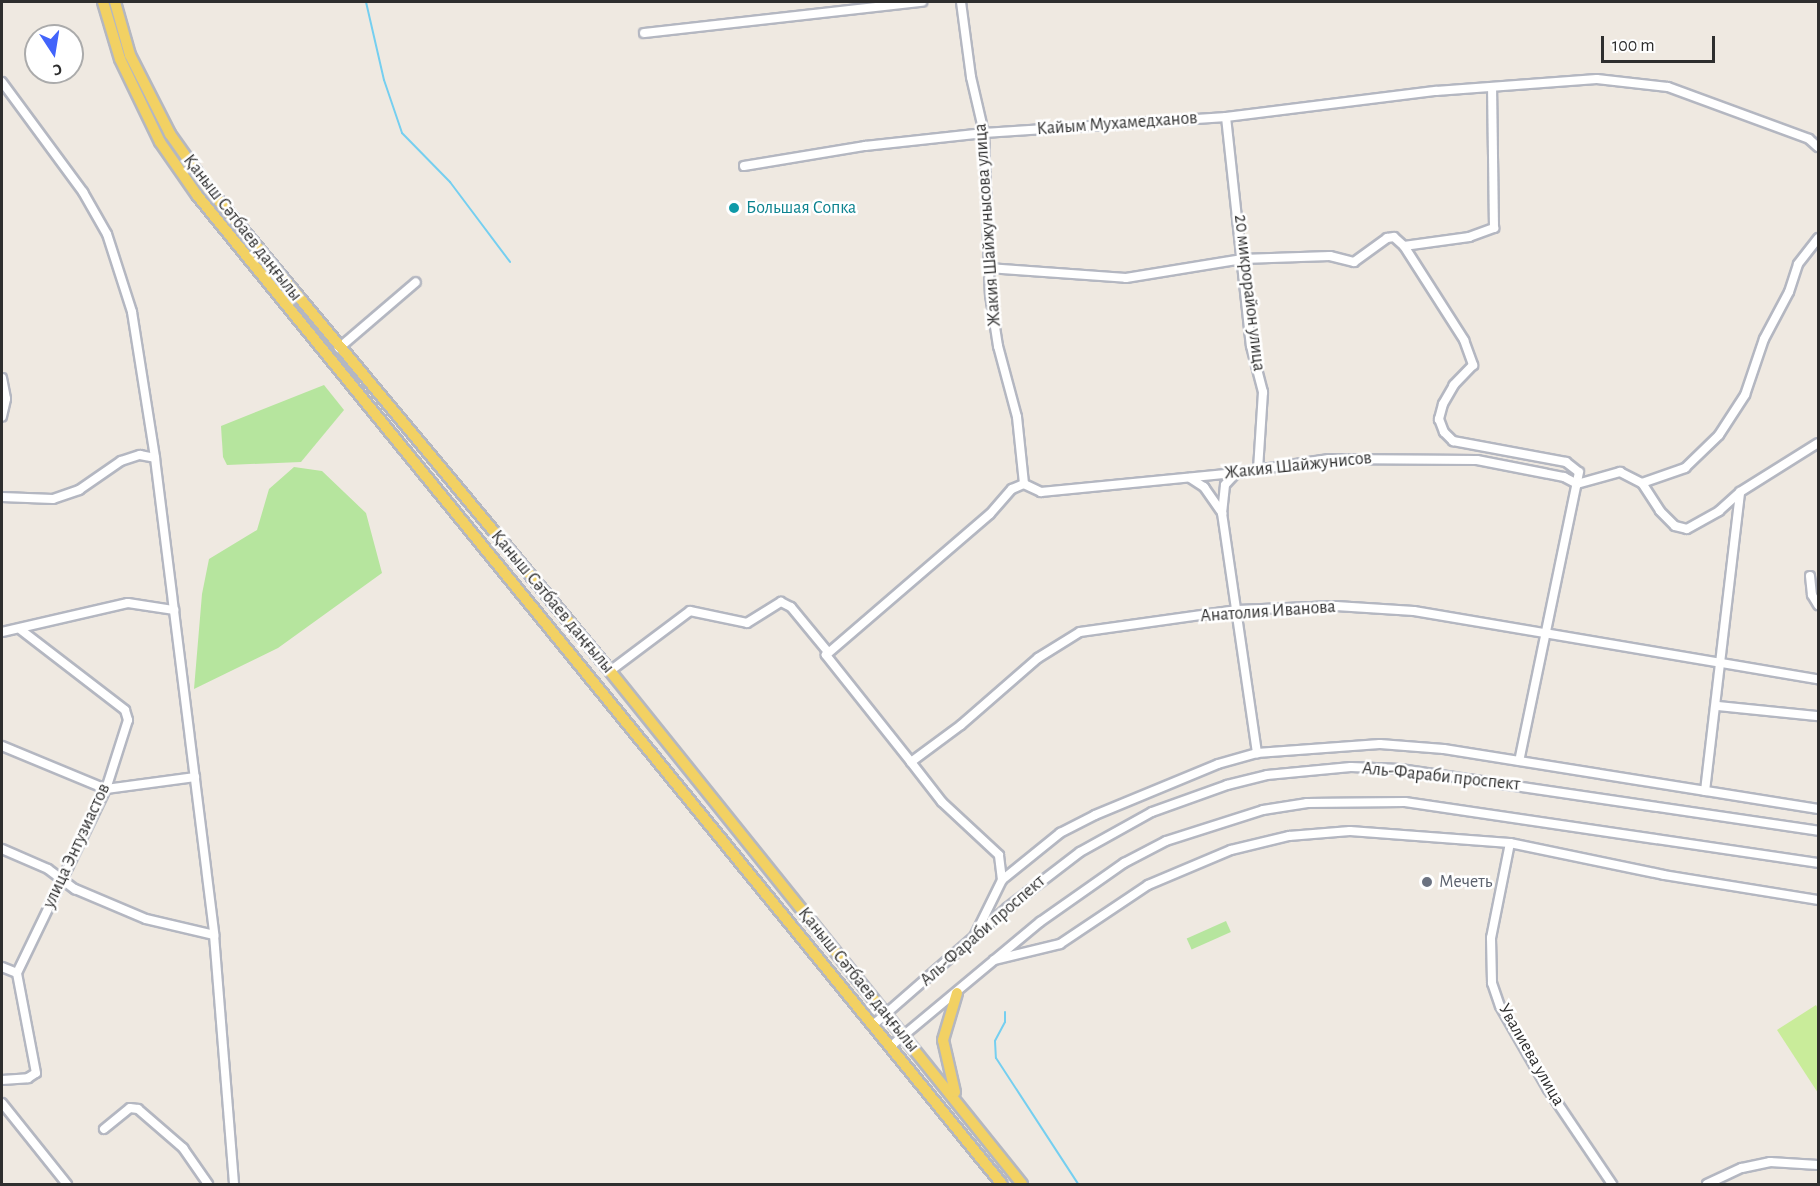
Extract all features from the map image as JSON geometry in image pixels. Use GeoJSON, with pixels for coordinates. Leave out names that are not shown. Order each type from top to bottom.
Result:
{"type":"FeatureCollection","features":[{"type":"Feature","properties":{"kind":"main road","name":"Қаныш Сәтбаев даңғылы"},"geometry":{"type":"LineString","coordinates":[[103,2],[120,59],[160,142],[197,195],[1002,1185]]}},
{"type":"Feature","properties":{"kind":"main road","name":"Қаныш Сәтбаев даңғылы"},"geometry":{"type":"LineString","coordinates":[[115,2],[130,55],[170,134],[209,189],[610,671],[885,1014],[956,1098],[1022,1185]]}},
{"type":"Feature","properties":{"kind":"main road"},"geometry":{"type":"LineString","coordinates":[[956,1098],[943,1040],[957,993]]}},
{"type":"Feature","properties":{"kind":"street"},"geometry":{"type":"LineString","coordinates":[[644,33],[922,2]]}},
{"type":"Feature","properties":{"kind":"street","name":"Жакия Шайжунысова улица"},"geometry":{"type":"LineString","coordinates":[[961,2],[971,76],[984,133],[988,268],[998,346],[1017,417],[1024,484]]}},
{"type":"Feature","properties":{"kind":"street","name":"Кайым Мухамедханов"},"geometry":{"type":"LineString","coordinates":[[744,166],[865,146],[984,133],[1226,117],[1492,87],[1597,79],[1668,87],[1809,139],[1818,147]]}},
{"type":"Feature","properties":{"kind":"street"},"geometry":{"type":"LineString","coordinates":[[2,82],[83,192],[107,234],[132,312],[155,458],[214,935],[234,1185]]}},
{"type":"Feature","properties":{"kind":"street"},"geometry":{"type":"LineString","coordinates":[[1404,246],[1469,237],[1494,228],[1492,87]]}},
{"type":"Feature","properties":{"kind":"street","name":"20 микрорайон улица"},"geometry":{"type":"LineString","coordinates":[[1226,117],[1251,346],[1263,392],[1258,469]]}},
{"type":"Feature","properties":{"kind":"street"},"geometry":{"type":"LineString","coordinates":[[988,268],[1126,278],[1242,260],[1330,256],[1354,262],[1387,238],[1394,237],[1404,246],[1464,340],[1473,365],[1454,385],[1443,404],[1439,419],[1443,432],[1454,441],[1566,462],[1579,472],[1519,761]]}},
{"type":"Feature","properties":{"kind":"street"},"geometry":{"type":"LineString","coordinates":[[1642,483],[1685,468],[1719,435],[1745,395],[1764,339],[1789,292],[1798,264],[1818,238]]}},
{"type":"Feature","properties":{"kind":"street"},"geometry":{"type":"LineString","coordinates":[[339,348],[416,282]]}},
{"type":"Feature","properties":{"kind":"street"},"geometry":{"type":"LineString","coordinates":[[2,378],[6,399],[2,417]]}},
{"type":"Feature","properties":{"kind":"street"},"geometry":{"type":"LineString","coordinates":[[1577,484],[1620,472],[1642,483],[1660,511],[1675,526],[1687,529],[1719,511],[1740,492],[1818,442]]}},
{"type":"Feature","properties":{"kind":"street"},"geometry":{"type":"LineString","coordinates":[[2,497],[53,499],[79,490],[121,461],[140,455],[155,458]]}},
{"type":"Feature","properties":{"kind":"street","name":"Жакия Шайжунисов"},"geometry":{"type":"LineString","coordinates":[[1024,484],[1041,492],[1236,473],[1329,459],[1477,460],[1564,477],[1577,484]]}},
{"type":"Feature","properties":{"kind":"street"},"geometry":{"type":"LineString","coordinates":[[1236,473],[1225,485],[1222,513],[1257,753]]}},
{"type":"Feature","properties":{"kind":"street"},"geometry":{"type":"LineString","coordinates":[[1190,478],[1204,487],[1222,513]]}},
{"type":"Feature","properties":{"kind":"street"},"geometry":{"type":"LineString","coordinates":[[827,654],[990,514],[1012,489],[1024,484]]}},
{"type":"Feature","properties":{"kind":"street"},"geometry":{"type":"LineString","coordinates":[[1705,791],[1723,663],[1740,492]]}},
{"type":"Feature","properties":{"kind":"street"},"geometry":{"type":"LineString","coordinates":[[1810,576],[1812,595],[1818,605]]}},
{"type":"Feature","properties":{"kind":"street"},"geometry":{"type":"LineString","coordinates":[[610,671],[690,611],[747,623],[781,602],[792,607],[942,801],[999,855],[1002,880]]}},
{"type":"Feature","properties":{"kind":"street"},"geometry":{"type":"LineString","coordinates":[[2,632],[21,630],[128,603],[174,610]]}},
{"type":"Feature","properties":{"kind":"street","name":"Анатолия Иванова"},"geometry":{"type":"LineString","coordinates":[[911,762],[962,725],[1038,658],[1080,632],[1236,610],[1336,606],[1414,611],[1818,679]]}},
{"type":"Feature","properties":{"kind":"street","name":"улица Энтузиастов"},"geometry":{"type":"LineString","coordinates":[[17,973],[106,789],[128,720],[125,710],[21,630]]}},
{"type":"Feature","properties":{"kind":"street"},"geometry":{"type":"LineString","coordinates":[[1717,706],[1818,716]]}},
{"type":"Feature","properties":{"kind":"street"},"geometry":{"type":"LineString","coordinates":[[972,942],[986,907],[1002,880],[1060,833],[1095,815],[1218,764],[1257,753],[1380,744],[1519,761],[1818,810]]}},
{"type":"Feature","properties":{"kind":"street"},"geometry":{"type":"LineString","coordinates":[[2,746],[106,789],[195,777]]}},
{"type":"Feature","properties":{"kind":"street","name":"Аль-Фараби проспект"},"geometry":{"type":"LineString","coordinates":[[873,1024],[972,942],[1043,878],[1104,838],[1152,812],[1227,785],[1310,769],[1400,769],[1818,831]]}},
{"type":"Feature","properties":{"kind":"street","name":"Аль-Фараби проспект"},"geometry":{"type":"LineString","coordinates":[[891,1046],[957,993],[993,960],[1085,888],[1166,841],[1218,822],[1307,803],[1405,802],[1818,862]]}},
{"type":"Feature","properties":{"kind":"street"},"geometry":{"type":"LineString","coordinates":[[993,960],[1060,944],[1148,885],[1231,850],[1263,842],[1350,831],[1510,843],[1664,875],[1818,900]]}},
{"type":"Feature","properties":{"kind":"street","name":"Увалиева улица"},"geometry":{"type":"LineString","coordinates":[[1510,843],[1491,938],[1492,983],[1500,1006],[1548,1089],[1612,1185]]}},
{"type":"Feature","properties":{"kind":"street"},"geometry":{"type":"LineString","coordinates":[[2,849],[63,878],[75,889],[146,919],[214,935]]}},
{"type":"Feature","properties":{"kind":"street"},"geometry":{"type":"LineString","coordinates":[[2,967],[17,973],[37,1065],[36,1072],[28,1078],[2,1080]]}},
{"type":"Feature","properties":{"kind":"street"},"geometry":{"type":"LineString","coordinates":[[2,1103],[67,1185]]}},
{"type":"Feature","properties":{"kind":"street"},"geometry":{"type":"LineString","coordinates":[[104,1129],[130,1108],[138,1109],[183,1148],[208,1185]]}},
{"type":"Feature","properties":{"kind":"street"},"geometry":{"type":"LineString","coordinates":[[1707,1185],[1742,1168],[1770,1162],[1818,1165]]}},
{"type":"Feature","properties":{"kind":"green space"},"geometry":{"type":"Polygon","coordinates":[[[324,385],[344,410],[301,462],[227,465],[223,457],[221,426],[324,385]]]}},
{"type":"Feature","properties":{"kind":"green space"},"geometry":{"type":"Polygon","coordinates":[[[294,467],[322,471],[366,513],[382,573],[278,648],[194,689],[202,594],[209,559],[257,530],[269,489],[294,467]]]}},
{"type":"Feature","properties":{"kind":"green space"},"geometry":{"type":"Polygon","coordinates":[[[1226,921],[1231,932],[1192,949],[1187,938],[1226,921]]]}},
{"type":"Feature","properties":{"kind":"green space"},"geometry":{"type":"Polygon","coordinates":[[[1816,1005],[1818,1009],[1818,1093],[1777,1030],[1816,1005]]]}},
{"type":"Feature","properties":{"kind":"waterway"},"geometry":{"type":"LineString","coordinates":[[366,2],[384,80],[402,133],[450,182],[510,262]]}},
{"type":"Feature","properties":{"kind":"waterway"},"geometry":{"type":"LineString","coordinates":[[1005,1012],[1005,1022],[995,1041],[996,1058],[1078,1184]]}},
{"type":"Feature","properties":{"kind":"place","name":"Большая Сопка"},"geometry":{"type":"Point","coordinates":[734,208]}},
{"type":"Feature","properties":{"kind":"place","name":"Мечеть"},"geometry":{"type":"Point","coordinates":[1427,882]}}]}
